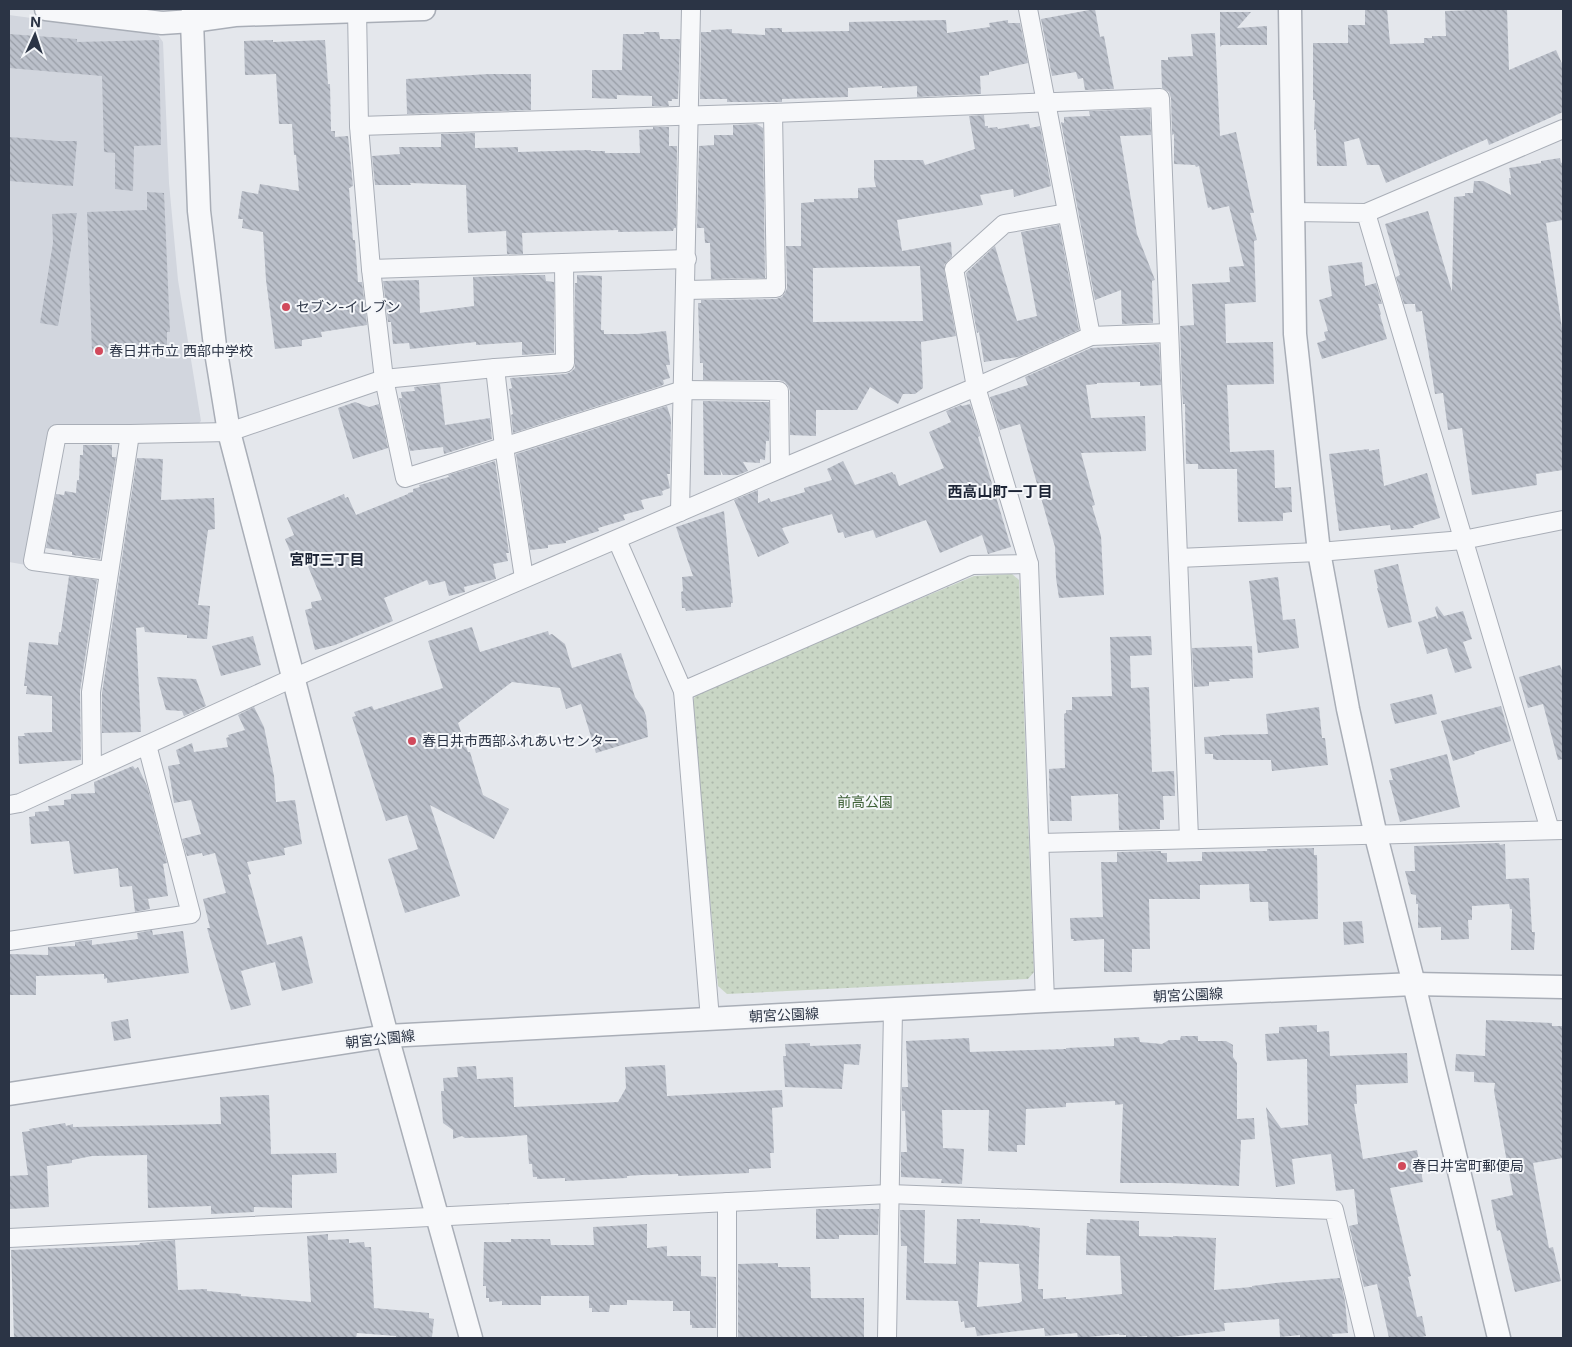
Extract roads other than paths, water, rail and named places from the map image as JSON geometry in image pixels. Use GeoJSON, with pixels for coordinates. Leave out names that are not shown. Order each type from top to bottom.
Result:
{"type":"FeatureCollection","features":[{"type":"Feature","properties":{"kind":"street"},"geometry":{"type":"LineString","coordinates":[[46,9],[162,23],[192,15],[424,9]]}},
{"type":"Feature","properties":{"kind":"street"},"geometry":{"type":"LineString","coordinates":[[680,512],[691,9]]}},
{"type":"Feature","properties":{"kind":"street"},"geometry":{"type":"LineString","coordinates":[[1028,9],[1091,336]]}},
{"type":"Feature","properties":{"kind":"street"},"geometry":{"type":"LineString","coordinates":[[1290,9],[1295,334],[1319,552],[1348,709],[1376,836],[1414,984],[1499,1338]]}},
{"type":"Feature","properties":{"kind":"street"},"geometry":{"type":"LineString","coordinates":[[357,10],[359,126],[371,269],[384,379],[405,478],[683,390],[779,391],[780,469]]}},
{"type":"Feature","properties":{"kind":"street"},"geometry":{"type":"LineString","coordinates":[[192,15],[199,211],[215,346],[229,432],[387,1036],[471,1338]]}},
{"type":"Feature","properties":{"kind":"street"},"geometry":{"type":"LineString","coordinates":[[359,126],[690,116],[1160,98],[1189,838]]}},
{"type":"Feature","properties":{"kind":"street"},"geometry":{"type":"LineString","coordinates":[[686,290],[776,288],[773,113]]}},
{"type":"Feature","properties":{"kind":"street"},"geometry":{"type":"LineString","coordinates":[[1292,212],[1366,213],[1563,129]]}},
{"type":"Feature","properties":{"kind":"street"},"geometry":{"type":"LineString","coordinates":[[1045,1001],[1029,564],[976,387],[954,269],[1004,224],[1067,213]]}},
{"type":"Feature","properties":{"kind":"street"},"geometry":{"type":"LineString","coordinates":[[1040,843],[1557,830],[1462,540],[1366,213]]}},
{"type":"Feature","properties":{"kind":"street"},"geometry":{"type":"LineString","coordinates":[[371,269],[687,259]]}},
{"type":"Feature","properties":{"kind":"street"},"geometry":{"type":"LineString","coordinates":[[108,571],[33,562],[57,434],[229,432],[384,379],[565,363],[564,263]]}},
{"type":"Feature","properties":{"kind":"street"},"geometry":{"type":"LineString","coordinates":[[9,805],[20,803],[293,678],[976,387],[1091,336],[1169,333]]}},
{"type":"Feature","properties":{"kind":"street"},"geometry":{"type":"LineString","coordinates":[[495,368],[504,447],[524,578]]}},
{"type":"Feature","properties":{"kind":"street"},"geometry":{"type":"LineString","coordinates":[[92,770],[91,692],[130,434]]}},
{"type":"Feature","properties":{"kind":"street"},"geometry":{"type":"LineString","coordinates":[[1178,558],[1319,552],[1462,540],[1563,520]]}},
{"type":"Feature","properties":{"kind":"street"},"geometry":{"type":"LineString","coordinates":[[617,540],[683,691],[710,1019]]}},
{"type":"Feature","properties":{"kind":"street"},"geometry":{"type":"LineString","coordinates":[[683,691],[972,565],[1029,564]]}},
{"type":"Feature","properties":{"kind":"street"},"geometry":{"type":"LineString","coordinates":[[9,941],[191,914],[147,745]]}},
{"type":"Feature","properties":{"kind":"street","name":"朝宮公園線"},"geometry":{"type":"LineString","coordinates":[[9,1094],[387,1036],[1045,1001],[1414,984],[1563,988]]}},
{"type":"Feature","properties":{"kind":"street"},"geometry":{"type":"LineString","coordinates":[[887,1338],[893,1010]]}},
{"type":"Feature","properties":{"kind":"street"},"geometry":{"type":"LineString","coordinates":[[9,1238],[889,1194],[1334,1210],[1365,1338]]}},
{"type":"Feature","properties":{"kind":"street"},"geometry":{"type":"LineString","coordinates":[[726,1338],[727,1202]]}},
{"type":"Feature","properties":{"kind":"place","name":"セブン-イレブン"},"geometry":{"type":"Point","coordinates":[286,307]}},
{"type":"Feature","properties":{"kind":"place","name":"春日井市立 西部中学校"},"geometry":{"type":"Point","coordinates":[99,351]}},
{"type":"Feature","properties":{"kind":"place","name":"春日井市西部ふれあいセンター"},"geometry":{"type":"Point","coordinates":[412,741]}},
{"type":"Feature","properties":{"kind":"place","name":"春日井宮町郵便局"},"geometry":{"type":"Point","coordinates":[1402,1166]}},
{"type":"Feature","properties":{"kind":"district","name":"西高山町一丁目"},"geometry":{"type":"Point","coordinates":[1000,492]}},
{"type":"Feature","properties":{"kind":"district","name":"宮町三丁目"},"geometry":{"type":"Point","coordinates":[327,560]}},
{"type":"Feature","properties":{"kind":"park label","name":"前高公園"},"geometry":{"type":"Point","coordinates":[865,802]}}]}
